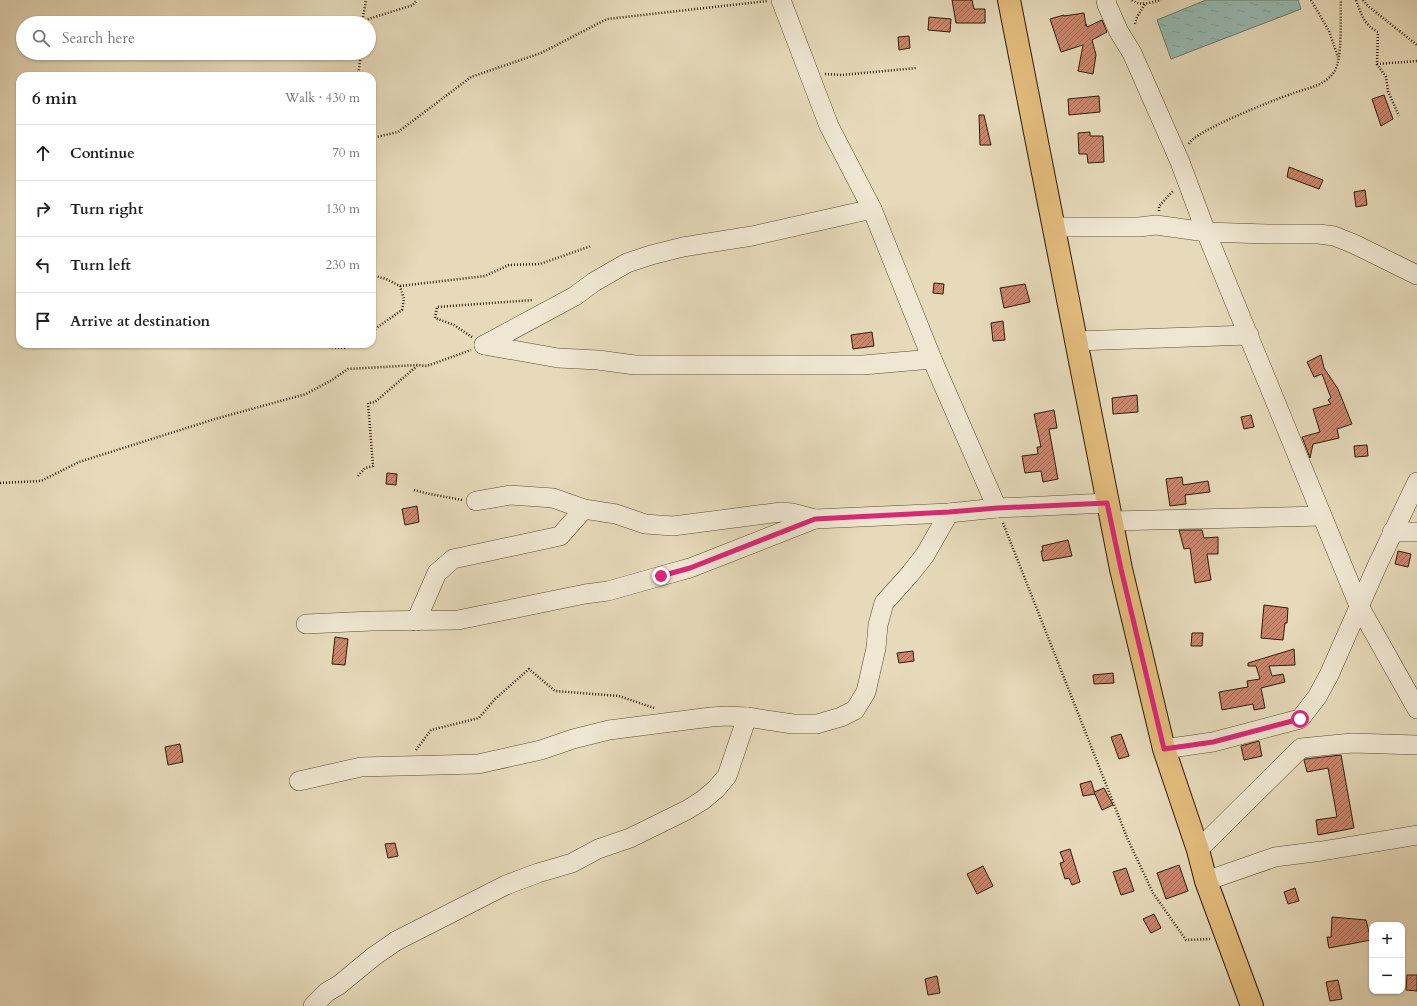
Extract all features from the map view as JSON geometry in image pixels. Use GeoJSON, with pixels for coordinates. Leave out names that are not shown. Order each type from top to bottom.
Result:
{"type":"FeatureCollection","features":[{"type":"Feature","properties":{"kind":"main road"},"geometry":{"type":"LineString","coordinates":[[1009,0],[1109,512],[1164,749],[1198,850],[1206,881],[1252,1006]]}},
{"type":"Feature","properties":{"kind":"street"},"geometry":{"type":"LineString","coordinates":[[775,0],[809,73],[829,126],[872,209],[932,359],[997,508]]}},
{"type":"Feature","properties":{"kind":"street"},"geometry":{"type":"LineString","coordinates":[[1106,0],[1119,32],[1132,53],[1183,170],[1206,232],[1359,606],[1417,708]]}},
{"type":"Feature","properties":{"kind":"street"},"geometry":{"type":"LineString","coordinates":[[484,345],[575,296],[594,282],[627,263],[651,254],[683,247],[752,236],[872,209]]}},
{"type":"Feature","properties":{"kind":"street"},"geometry":{"type":"LineString","coordinates":[[1053,227],[1139,227],[1156,225],[1206,232],[1319,234],[1334,236],[1354,244],[1417,275]]}},
{"type":"Feature","properties":{"kind":"street"},"geometry":{"type":"LineString","coordinates":[[1076,341],[1249,335]]}},
{"type":"Feature","properties":{"kind":"street"},"geometry":{"type":"LineString","coordinates":[[484,345],[558,358],[598,360],[635,365],[863,365],[932,359]]}},
{"type":"Feature","properties":{"kind":"street"},"geometry":{"type":"LineString","coordinates":[[1164,749],[1213,742],[1300,719],[1317,697],[1329,675],[1392,532],[1417,482]]}},
{"type":"Feature","properties":{"kind":"street"},"geometry":{"type":"LineString","coordinates":[[476,501],[510,495],[528,495],[553,498],[584,509],[616,514],[646,524],[673,526],[781,512],[792,513],[815,519],[997,508],[1109,512],[1322,516]]}},
{"type":"Feature","properties":{"kind":"street"},"geometry":{"type":"LineString","coordinates":[[416,621],[437,573],[452,559],[560,536],[584,509]]}},
{"type":"Feature","properties":{"kind":"street"},"geometry":{"type":"LineString","coordinates":[[299,781],[361,766],[478,764],[541,750],[573,739],[609,730],[711,717],[747,717],[793,724],[817,724],[841,717],[855,710],[866,692],[876,648],[878,625],[884,602],[925,555],[949,512]]}},
{"type":"Feature","properties":{"kind":"street"},"geometry":{"type":"LineString","coordinates":[[306,624],[372,621],[458,620],[585,594],[608,591],[690,568],[815,519]]}},
{"type":"Feature","properties":{"kind":"street"},"geometry":{"type":"LineString","coordinates":[[1392,532],[1417,532]]}},
{"type":"Feature","properties":{"kind":"street"},"geometry":{"type":"LineString","coordinates":[[313,1006],[327,992],[339,985],[373,957],[396,941],[506,885],[538,873],[572,863],[598,849],[630,838],[687,810],[703,800],[716,789],[727,776],[747,717]]}},
{"type":"Feature","properties":{"kind":"street"},"geometry":{"type":"LineString","coordinates":[[1300,719],[1301,748]]}},
{"type":"Feature","properties":{"kind":"street"},"geometry":{"type":"LineString","coordinates":[[1198,850],[1301,748],[1352,743],[1417,745]]}},
{"type":"Feature","properties":{"kind":"street"},"geometry":{"type":"LineString","coordinates":[[1206,881],[1276,857],[1417,835]]}},
{"type":"Feature","properties":{"kind":"path"},"geometry":{"type":"LineString","coordinates":[[363,16],[366,0]]}},
{"type":"Feature","properties":{"kind":"path"},"geometry":{"type":"LineString","coordinates":[[376,17],[412,5],[416,0]]}},
{"type":"Feature","properties":{"kind":"path"},"geometry":{"type":"LineString","coordinates":[[376,137],[398,132],[470,77],[541,53],[607,19],[775,0]]}},
{"type":"Feature","properties":{"kind":"path"},"geometry":{"type":"LineString","coordinates":[[1132,0],[1135,2],[1145,3],[1161,0]]}},
{"type":"Feature","properties":{"kind":"path"},"geometry":{"type":"LineString","coordinates":[[1311,0],[1329,31],[1338,58]]}},
{"type":"Feature","properties":{"kind":"path"},"geometry":{"type":"LineString","coordinates":[[1156,225],[1160,206],[1178,185],[1183,170],[1184,154],[1190,141],[1212,128],[1239,116],[1292,94],[1322,84],[1334,72],[1338,58],[1341,0]]}},
{"type":"Feature","properties":{"kind":"path"},"geometry":{"type":"LineString","coordinates":[[1356,0],[1364,21],[1378,32],[1378,64],[1386,77],[1388,91],[1399,116]]}},
{"type":"Feature","properties":{"kind":"path"},"geometry":{"type":"LineString","coordinates":[[1363,0],[1368,6],[1417,45]]}},
{"type":"Feature","properties":{"kind":"path"},"geometry":{"type":"LineString","coordinates":[[1135,24],[1137,17],[1145,3]]}},
{"type":"Feature","properties":{"kind":"path"},"geometry":{"type":"LineString","coordinates":[[359,72],[360,60]]}},
{"type":"Feature","properties":{"kind":"path"},"geometry":{"type":"LineString","coordinates":[[1378,64],[1417,61]]}},
{"type":"Feature","properties":{"kind":"path"},"geometry":{"type":"LineString","coordinates":[[809,73],[842,75],[916,68]]}},
{"type":"Feature","properties":{"kind":"path"},"geometry":{"type":"LineString","coordinates":[[376,276],[400,286],[485,276],[509,265],[540,264],[592,246]]}},
{"type":"Feature","properties":{"kind":"path"},"geometry":{"type":"LineString","coordinates":[[376,328],[402,310],[404,299],[400,286]]}},
{"type":"Feature","properties":{"kind":"path"},"geometry":{"type":"LineString","coordinates":[[484,345],[454,325],[435,318],[437,307],[537,299]]}},
{"type":"Feature","properties":{"kind":"path"},"geometry":{"type":"LineString","coordinates":[[0,483],[41,481],[79,462],[215,419],[306,394],[348,370],[417,365],[427,366],[484,345]]}},
{"type":"Feature","properties":{"kind":"path"},"geometry":{"type":"LineString","coordinates":[[358,476],[365,468],[373,466],[368,402],[375,402],[417,365]]}},
{"type":"Feature","properties":{"kind":"path"},"geometry":{"type":"LineString","coordinates":[[414,490],[450,499],[476,501]]}},
{"type":"Feature","properties":{"kind":"path"},"geometry":{"type":"LineString","coordinates":[[997,508],[1125,833],[1153,893],[1186,940],[1227,939]]}},
{"type":"Feature","properties":{"kind":"path"},"geometry":{"type":"LineString","coordinates":[[404,766],[431,730],[479,718],[495,699],[529,669],[555,690],[619,696],[660,710]]}},
{"type":"Feature","properties":{"kind":"water"},"geometry":{"type":"Polygon","coordinates":[[[1206,0],[1298,0],[1301,9],[1171,59],[1157,20],[1206,0]]]}},
{"type":"Feature","properties":{"kind":"building"},"geometry":{"type":"Polygon","coordinates":[[[952,0],[972,0],[974,9],[985,9],[985,23],[956,23],[952,0]]]}},
{"type":"Feature","properties":{"kind":"building"},"geometry":{"type":"Polygon","coordinates":[[[1084,13],[1087,27],[1102,20],[1107,32],[1092,40],[1096,55],[1093,74],[1078,71],[1083,45],[1061,52],[1050,19],[1064,15],[1084,13]]]}},
{"type":"Feature","properties":{"kind":"building"},"geometry":{"type":"Polygon","coordinates":[[[929,17],[951,19],[950,32],[928,30],[929,17]]]}},
{"type":"Feature","properties":{"kind":"building"},"geometry":{"type":"Polygon","coordinates":[[[909,36],[910,48],[899,50],[898,37],[909,36]]]}},
{"type":"Feature","properties":{"kind":"building"},"geometry":{"type":"Polygon","coordinates":[[[1384,95],[1393,119],[1381,126],[1372,99],[1384,95]]]}},
{"type":"Feature","properties":{"kind":"building"},"geometry":{"type":"Polygon","coordinates":[[[1099,96],[1100,112],[1069,115],[1068,99],[1099,96]]]}},
{"type":"Feature","properties":{"kind":"building"},"geometry":{"type":"Polygon","coordinates":[[[979,115],[984,115],[991,145],[980,145],[979,115]]]}},
{"type":"Feature","properties":{"kind":"building"},"geometry":{"type":"Polygon","coordinates":[[[1090,132],[1090,136],[1103,136],[1104,162],[1088,163],[1087,154],[1079,154],[1078,133],[1090,132]]]}},
{"type":"Feature","properties":{"kind":"building"},"geometry":{"type":"Polygon","coordinates":[[[1289,167],[1323,180],[1319,189],[1287,177],[1289,167]]]}},
{"type":"Feature","properties":{"kind":"building"},"geometry":{"type":"Polygon","coordinates":[[[1365,190],[1367,205],[1356,207],[1354,192],[1365,190]]]}},
{"type":"Feature","properties":{"kind":"building"},"geometry":{"type":"Polygon","coordinates":[[[934,283],[944,284],[943,294],[933,293],[934,283]]]}},
{"type":"Feature","properties":{"kind":"building"},"geometry":{"type":"Polygon","coordinates":[[[1025,284],[1030,302],[1004,308],[1000,288],[1025,284]]]}},
{"type":"Feature","properties":{"kind":"building"},"geometry":{"type":"Polygon","coordinates":[[[1003,321],[1005,340],[993,341],[991,323],[1003,321]]]}},
{"type":"Feature","properties":{"kind":"building"},"geometry":{"type":"Polygon","coordinates":[[[872,332],[874,346],[853,349],[851,335],[872,332]]]}},
{"type":"Feature","properties":{"kind":"building"},"geometry":{"type":"Polygon","coordinates":[[[1321,355],[1324,368],[1338,389],[1352,424],[1337,429],[1339,438],[1313,444],[1310,458],[1302,437],[1320,432],[1313,409],[1331,404],[1328,400],[1331,398],[1322,374],[1314,377],[1307,362],[1321,355]]]}},
{"type":"Feature","properties":{"kind":"building"},"geometry":{"type":"Polygon","coordinates":[[[1137,395],[1138,412],[1113,414],[1112,398],[1137,395]]]}},
{"type":"Feature","properties":{"kind":"building"},"geometry":{"type":"Polygon","coordinates":[[[1054,410],[1057,428],[1049,429],[1058,479],[1043,482],[1041,471],[1025,473],[1022,456],[1038,454],[1037,447],[1041,447],[1034,414],[1054,410]]]}},
{"type":"Feature","properties":{"kind":"building"},"geometry":{"type":"Polygon","coordinates":[[[1251,415],[1254,427],[1244,429],[1241,417],[1251,415]]]}},
{"type":"Feature","properties":{"kind":"building"},"geometry":{"type":"Polygon","coordinates":[[[1367,445],[1368,456],[1355,457],[1354,446],[1367,445]]]}},
{"type":"Feature","properties":{"kind":"building"},"geometry":{"type":"Polygon","coordinates":[[[387,473],[397,474],[396,485],[386,484],[387,473]]]}},
{"type":"Feature","properties":{"kind":"building"},"geometry":{"type":"Polygon","coordinates":[[[1182,477],[1183,485],[1208,481],[1210,492],[1185,495],[1186,504],[1170,506],[1166,479],[1182,477]]]}},
{"type":"Feature","properties":{"kind":"building"},"geometry":{"type":"Polygon","coordinates":[[[417,506],[419,522],[405,525],[402,509],[417,506]]]}},
{"type":"Feature","properties":{"kind":"building"},"geometry":{"type":"Polygon","coordinates":[[[1179,530],[1202,530],[1204,538],[1218,537],[1218,554],[1207,554],[1211,580],[1195,583],[1190,548],[1184,549],[1179,530]]]}},
{"type":"Feature","properties":{"kind":"building"},"geometry":{"type":"Polygon","coordinates":[[[1068,540],[1072,556],[1043,561],[1041,551],[1043,551],[1042,546],[1068,540]]]}},
{"type":"Feature","properties":{"kind":"building"},"geometry":{"type":"Polygon","coordinates":[[[1398,551],[1411,554],[1408,567],[1395,564],[1398,551]]]}},
{"type":"Feature","properties":{"kind":"building"},"geometry":{"type":"Polygon","coordinates":[[[1264,605],[1288,608],[1287,623],[1285,623],[1283,640],[1261,638],[1264,605]]]}},
{"type":"Feature","properties":{"kind":"building"},"geometry":{"type":"Polygon","coordinates":[[[1192,633],[1203,633],[1202,646],[1191,646],[1192,633]]]}},
{"type":"Feature","properties":{"kind":"building"},"geometry":{"type":"Polygon","coordinates":[[[335,637],[348,639],[345,665],[332,664],[335,637]]]}},
{"type":"Feature","properties":{"kind":"building"},"geometry":{"type":"Polygon","coordinates":[[[1294,649],[1295,665],[1269,666],[1272,676],[1283,674],[1285,682],[1261,688],[1265,708],[1254,710],[1253,704],[1222,710],[1219,692],[1248,687],[1247,681],[1260,679],[1256,666],[1248,666],[1248,663],[1294,649]]]}},
{"type":"Feature","properties":{"kind":"building"},"geometry":{"type":"Polygon","coordinates":[[[913,651],[914,661],[899,663],[897,653],[913,651]]]}},
{"type":"Feature","properties":{"kind":"building"},"geometry":{"type":"Polygon","coordinates":[[[1113,673],[1114,683],[1094,684],[1093,675],[1113,673]]]}},
{"type":"Feature","properties":{"kind":"building"},"geometry":{"type":"Polygon","coordinates":[[[1121,734],[1129,756],[1119,759],[1111,737],[1121,734]]]}},
{"type":"Feature","properties":{"kind":"building"},"geometry":{"type":"Polygon","coordinates":[[[1259,741],[1262,756],[1244,760],[1241,746],[1259,741]]]}},
{"type":"Feature","properties":{"kind":"building"},"geometry":{"type":"Polygon","coordinates":[[[180,744],[183,762],[168,765],[165,747],[180,744]]]}},
{"type":"Feature","properties":{"kind":"building"},"geometry":{"type":"Polygon","coordinates":[[[1341,755],[1354,828],[1318,835],[1316,820],[1337,817],[1328,768],[1307,772],[1304,760],[1341,755]]]}},
{"type":"Feature","properties":{"kind":"building"},"geometry":{"type":"Polygon","coordinates":[[[1091,781],[1095,794],[1083,796],[1080,784],[1091,781]]]}},
{"type":"Feature","properties":{"kind":"building"},"geometry":{"type":"Polygon","coordinates":[[[1104,788],[1113,805],[1102,810],[1094,792],[1104,788]]]}},
{"type":"Feature","properties":{"kind":"building"},"geometry":{"type":"Polygon","coordinates":[[[395,843],[398,856],[388,858],[385,844],[395,843]]]}},
{"type":"Feature","properties":{"kind":"building"},"geometry":{"type":"Polygon","coordinates":[[[1070,849],[1080,882],[1072,885],[1069,878],[1065,879],[1060,863],[1064,862],[1060,852],[1070,849]]]}},
{"type":"Feature","properties":{"kind":"building"},"geometry":{"type":"Polygon","coordinates":[[[1179,865],[1188,891],[1166,899],[1157,873],[1179,865]]]}},
{"type":"Feature","properties":{"kind":"building"},"geometry":{"type":"Polygon","coordinates":[[[983,866],[993,886],[977,894],[967,874],[983,866]]]}},
{"type":"Feature","properties":{"kind":"building"},"geometry":{"type":"Polygon","coordinates":[[[1126,868],[1134,891],[1121,895],[1113,872],[1126,868]]]}},
{"type":"Feature","properties":{"kind":"building"},"geometry":{"type":"Polygon","coordinates":[[[1295,888],[1299,901],[1288,904],[1284,892],[1295,888]]]}},
{"type":"Feature","properties":{"kind":"building"},"geometry":{"type":"Polygon","coordinates":[[[1154,914],[1161,928],[1151,933],[1143,919],[1154,914]]]}},
{"type":"Feature","properties":{"kind":"building"},"geometry":{"type":"Polygon","coordinates":[[[1332,917],[1366,920],[1369,932],[1369,940],[1329,948],[1327,937],[1331,937],[1332,917]]]}},
{"type":"Feature","properties":{"kind":"building"},"geometry":{"type":"Polygon","coordinates":[[[1407,975],[1417,975],[1417,991],[1406,990],[1407,975]]]}},
{"type":"Feature","properties":{"kind":"building"},"geometry":{"type":"Polygon","coordinates":[[[937,976],[940,993],[928,995],[925,979],[937,976]]]}},
{"type":"Feature","properties":{"kind":"building"},"geometry":{"type":"Polygon","coordinates":[[[1338,980],[1342,999],[1330,1001],[1326,982],[1338,980]]]}},
{"type":"Feature","properties":{"kind":"route"},"geometry":{"type":"LineString","coordinates":[[661,576],[690,568],[815,519],[1107,503],[1121,569],[1164,749],[1213,742],[1300,719]]}}]}
